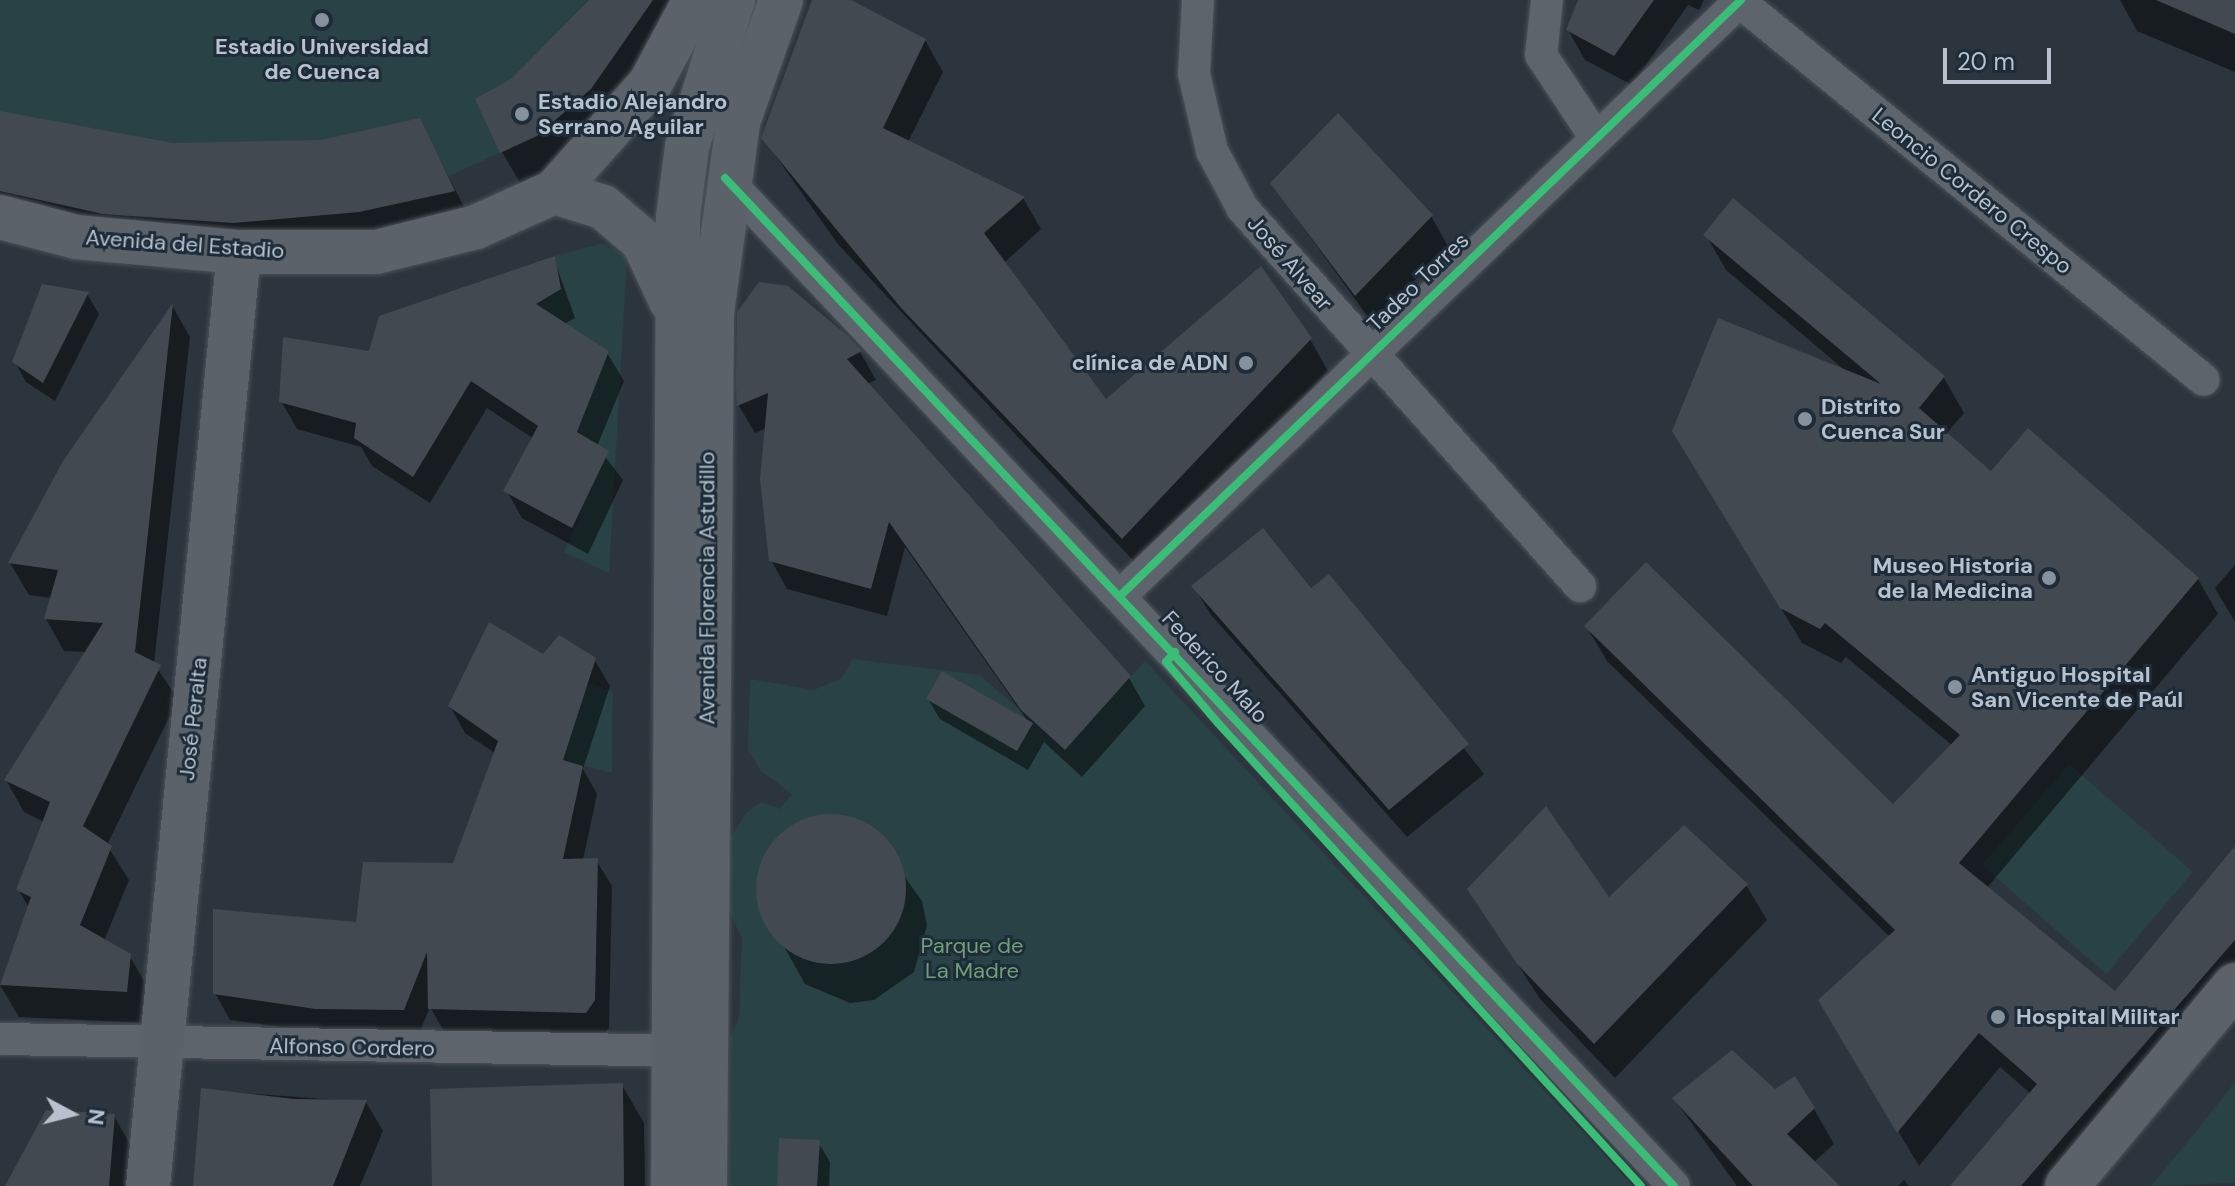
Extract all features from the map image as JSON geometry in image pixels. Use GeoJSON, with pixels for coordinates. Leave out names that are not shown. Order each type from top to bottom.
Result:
{"type":"FeatureCollection","features":[{"type":"Feature","properties":{"kind":"main road","name":"Avenida del Estadio"},"geometry":{"type":"LineString","coordinates":[[0,217],[76,237],[239,252],[376,252],[476,227],[554,192],[650,84],[695,0]]}},
{"type":"Feature","properties":{"kind":"main road","name":"Avenida Florencia Astudillo"},"geometry":{"type":"LineString","coordinates":[[705,1186],[689,1051],[674,308],[687,147],[733,0]]}},
{"type":"Feature","properties":{"kind":"main road","name":"Avenida Florencia Astudillo"},"geometry":{"type":"LineString","coordinates":[[673,1186],[689,1051],[708,374],[725,178],[765,12]]}},
{"type":"Feature","properties":{"kind":"main road"},"geometry":{"type":"LineString","coordinates":[[554,192],[603,207],[643,241],[674,308]]}},
{"type":"Feature","properties":{"kind":"main road","name":"José Peralta"},"geometry":{"type":"LineString","coordinates":[[148,1186],[239,252]]}},
{"type":"Feature","properties":{"kind":"main road"},"geometry":{"type":"LineString","coordinates":[[2067,1186],[2235,985]]}},
{"type":"Feature","properties":{"kind":"street","name":"José Alvear"},"geometry":{"type":"LineString","coordinates":[[1198,0],[1194,74],[1212,151],[1243,209],[1580,586]]}},
{"type":"Feature","properties":{"kind":"street"},"geometry":{"type":"LineString","coordinates":[[1547,0],[1541,55],[1594,135]]}},
{"type":"Feature","properties":{"kind":"street","name":"Tadeo Torres"},"geometry":{"type":"LineString","coordinates":[[1122,594],[1594,135],[1741,1]]}},
{"type":"Feature","properties":{"kind":"street","name":"Leoncio Cordero Crespo"},"geometry":{"type":"LineString","coordinates":[[1741,1],[2204,380]]}},
{"type":"Feature","properties":{"kind":"street","name":"Federico Malo"},"geometry":{"type":"LineString","coordinates":[[725,178],[1122,594],[1674,1186]]}},
{"type":"Feature","properties":{"kind":"street","name":"Alfonso Cordero"},"geometry":{"type":"LineString","coordinates":[[0,1039],[162,1045],[689,1051]]}},
{"type":"Feature","properties":{"kind":"green space"},"geometry":{"type":"Polygon","coordinates":[[[0,0],[653,0],[591,89],[537,136],[449,176],[454,192],[359,212],[233,223],[113,216],[0,191],[0,0]]]}},
{"type":"Feature","properties":{"kind":"green space"},"geometry":{"type":"Polygon","coordinates":[[[603,243],[627,257],[609,573],[564,552],[608,451],[577,432],[609,351],[536,304],[561,289],[555,256],[603,243]]]}},
{"type":"Feature","properties":{"kind":"green space","name":"Parque de La Madre"},"geometry":{"type":"Polygon","coordinates":[[[853,659],[980,675],[1065,750],[1145,661],[1633,1186],[729,1186],[730,1037],[739,1017],[742,938],[728,910],[730,839],[746,813],[761,802],[780,809],[792,794],[761,771],[748,750],[750,679],[814,690],[842,678],[853,659]]]}},
{"type":"Feature","properties":{"kind":"green space"},"geometry":{"type":"Polygon","coordinates":[[[587,681],[613,692],[612,773],[563,760],[587,681]]]}},
{"type":"Feature","properties":{"kind":"green space"},"geometry":{"type":"Polygon","coordinates":[[[2069,764],[2193,872],[2106,974],[1982,865],[2069,764]]]}},
{"type":"Feature","properties":{"kind":"green space"},"geometry":{"type":"Polygon","coordinates":[[[2235,1082],[2235,1183],[2151,1186],[2195,1133],[2235,1082]]]}},
{"type":"Feature","properties":{"kind":"building"},"geometry":{"type":"Polygon","coordinates":[[[589,0],[653,0],[591,89],[537,136],[500,153],[475,99],[511,79],[589,0]]]}},
{"type":"Feature","properties":{"kind":"building"},"geometry":{"type":"Polygon","coordinates":[[[812,0],[851,0],[926,39],[883,128],[1025,197],[984,233],[1106,399],[1261,266],[1312,338],[1122,539],[902,309],[761,138],[812,0]]]}},
{"type":"Feature","properties":{"kind":"building"},"geometry":{"type":"Polygon","coordinates":[[[1578,0],[1654,0],[1614,56],[1566,30],[1578,0]]]}},
{"type":"Feature","properties":{"kind":"building"},"geometry":{"type":"Polygon","coordinates":[[[2156,0],[2235,0],[2235,34],[2156,0]]]}},
{"type":"Feature","properties":{"kind":"building","name":"Estadio Alejandro Serrano Aguilar"},"geometry":{"type":"Polygon","coordinates":[[[0,111],[173,143],[321,140],[420,118],[455,191],[359,212],[233,223],[103,214],[0,191],[0,111]]]}},
{"type":"Feature","properties":{"kind":"building"},"geometry":{"type":"Polygon","coordinates":[[[1338,113],[1433,215],[1355,296],[1270,183],[1338,113]]]}},
{"type":"Feature","properties":{"kind":"building"},"geometry":{"type":"Polygon","coordinates":[[[1733,198],[1945,376],[1919,408],[1991,471],[2028,428],[2199,578],[1959,863],[2115,991],[2235,846],[2235,940],[2021,1186],[1950,1186],[2037,1084],[1979,1033],[1897,1133],[1818,1000],[1895,930],[1584,626],[1646,562],[1893,804],[1960,735],[1825,623],[1820,629],[1780,608],[1672,431],[1718,318],[1881,384],[1703,235],[1733,198]]]}},
{"type":"Feature","properties":{"kind":"building"},"geometry":{"type":"Polygon","coordinates":[[[555,256],[561,289],[536,304],[609,351],[577,432],[609,451],[572,528],[503,491],[538,426],[471,381],[413,477],[354,438],[356,423],[279,402],[283,337],[369,351],[379,316],[555,256]]]}},
{"type":"Feature","properties":{"kind":"building"},"geometry":{"type":"Polygon","coordinates":[[[759,282],[788,286],[848,336],[862,351],[847,359],[1131,676],[1065,750],[1021,710],[889,522],[871,589],[769,561],[760,479],[768,393],[737,406],[736,385],[737,312],[759,282]]]}},
{"type":"Feature","properties":{"kind":"building"},"geometry":{"type":"Polygon","coordinates":[[[42,284],[89,292],[43,383],[12,362],[42,284]]]}},
{"type":"Feature","properties":{"kind":"building"},"geometry":{"type":"Polygon","coordinates":[[[173,303],[135,652],[161,665],[83,826],[112,846],[80,925],[131,954],[127,992],[0,985],[31,897],[16,890],[50,802],[4,780],[103,623],[44,619],[58,570],[8,563],[63,461],[173,303]]]}},
{"type":"Feature","properties":{"kind":"building"},"geometry":{"type":"Polygon","coordinates":[[[1263,528],[1311,588],[1329,574],[1469,744],[1389,810],[1191,586],[1263,528]]]}},
{"type":"Feature","properties":{"kind":"building"},"geometry":{"type":"Polygon","coordinates":[[[489,622],[543,654],[559,635],[596,658],[563,760],[583,766],[563,859],[598,858],[595,1000],[586,1013],[428,1009],[427,952],[404,1010],[316,1009],[213,994],[213,909],[356,922],[363,862],[453,863],[498,741],[448,706],[489,622]]]}},
{"type":"Feature","properties":{"kind":"building"},"geometry":{"type":"Polygon","coordinates":[[[942,671],[1033,723],[1017,751],[926,699],[942,671]]]}},
{"type":"Feature","properties":{"kind":"building"},"geometry":{"type":"Polygon","coordinates":[[[1546,806],[1609,897],[1684,825],[1748,884],[1594,1044],[1517,964],[1467,889],[1546,806]]]}},
{"type":"Feature","properties":{"kind":"building"},"geometry":{"type":"Polygon","coordinates":[[[831,814],[860,820],[884,836],[900,860],[906,889],[900,918],[884,942],[860,958],[831,964],[802,958],[778,942],[762,918],[756,889],[762,860],[778,836],[802,820],[831,814]]]}},
{"type":"Feature","properties":{"kind":"building"},"geometry":{"type":"Polygon","coordinates":[[[1732,1050],[1775,1089],[1795,1076],[1815,1108],[1787,1134],[1840,1186],[1753,1186],[1672,1098],[1732,1050]]]}},
{"type":"Feature","properties":{"kind":"building"},"geometry":{"type":"Polygon","coordinates":[[[623,1083],[624,1186],[432,1186],[430,1089],[623,1083]]]}},
{"type":"Feature","properties":{"kind":"building"},"geometry":{"type":"Polygon","coordinates":[[[201,1088],[294,1099],[367,1100],[333,1186],[193,1186],[201,1088]]]}},
{"type":"Feature","properties":{"kind":"building"},"geometry":{"type":"Polygon","coordinates":[[[46,1110],[115,1114],[109,1186],[5,1186],[46,1110]]]}},
{"type":"Feature","properties":{"kind":"building"},"geometry":{"type":"Polygon","coordinates":[[[779,1138],[820,1140],[817,1186],[777,1186],[779,1138]]]}},
{"type":"Feature","properties":{"kind":"cycle path"},"geometry":{"type":"LineString","coordinates":[[1122,594],[1741,0]]}},
{"type":"Feature","properties":{"kind":"cycle path"},"geometry":{"type":"LineString","coordinates":[[725,178],[1674,1186]]}},
{"type":"Feature","properties":{"kind":"cycle path"},"geometry":{"type":"LineString","coordinates":[[1175,652],[1166,662],[1218,723],[1641,1186]]}},
{"type":"Feature","properties":{"kind":"place","name":"Estadio Universidad de Cuenca"},"geometry":{"type":"Point","coordinates":[322,20]}},
{"type":"Feature","properties":{"kind":"place","name":"Estadio Alejandro Serrano Aguilar"},"geometry":{"type":"Point","coordinates":[522,114]}},
{"type":"Feature","properties":{"kind":"place","name":"clínica de ADN"},"geometry":{"type":"Point","coordinates":[1246,363]}},
{"type":"Feature","properties":{"kind":"place","name":"Distrito Cuenca Sur"},"geometry":{"type":"Point","coordinates":[1805,419]}},
{"type":"Feature","properties":{"kind":"place","name":"Museo Historia de la Medicina"},"geometry":{"type":"Point","coordinates":[2049,578]}},
{"type":"Feature","properties":{"kind":"place","name":"Antiguo Hospital San Vicente de Paúl"},"geometry":{"type":"Point","coordinates":[1955,687]}},
{"type":"Feature","properties":{"kind":"place","name":"Hospital Militar"},"geometry":{"type":"Point","coordinates":[1998,1017]}}]}
